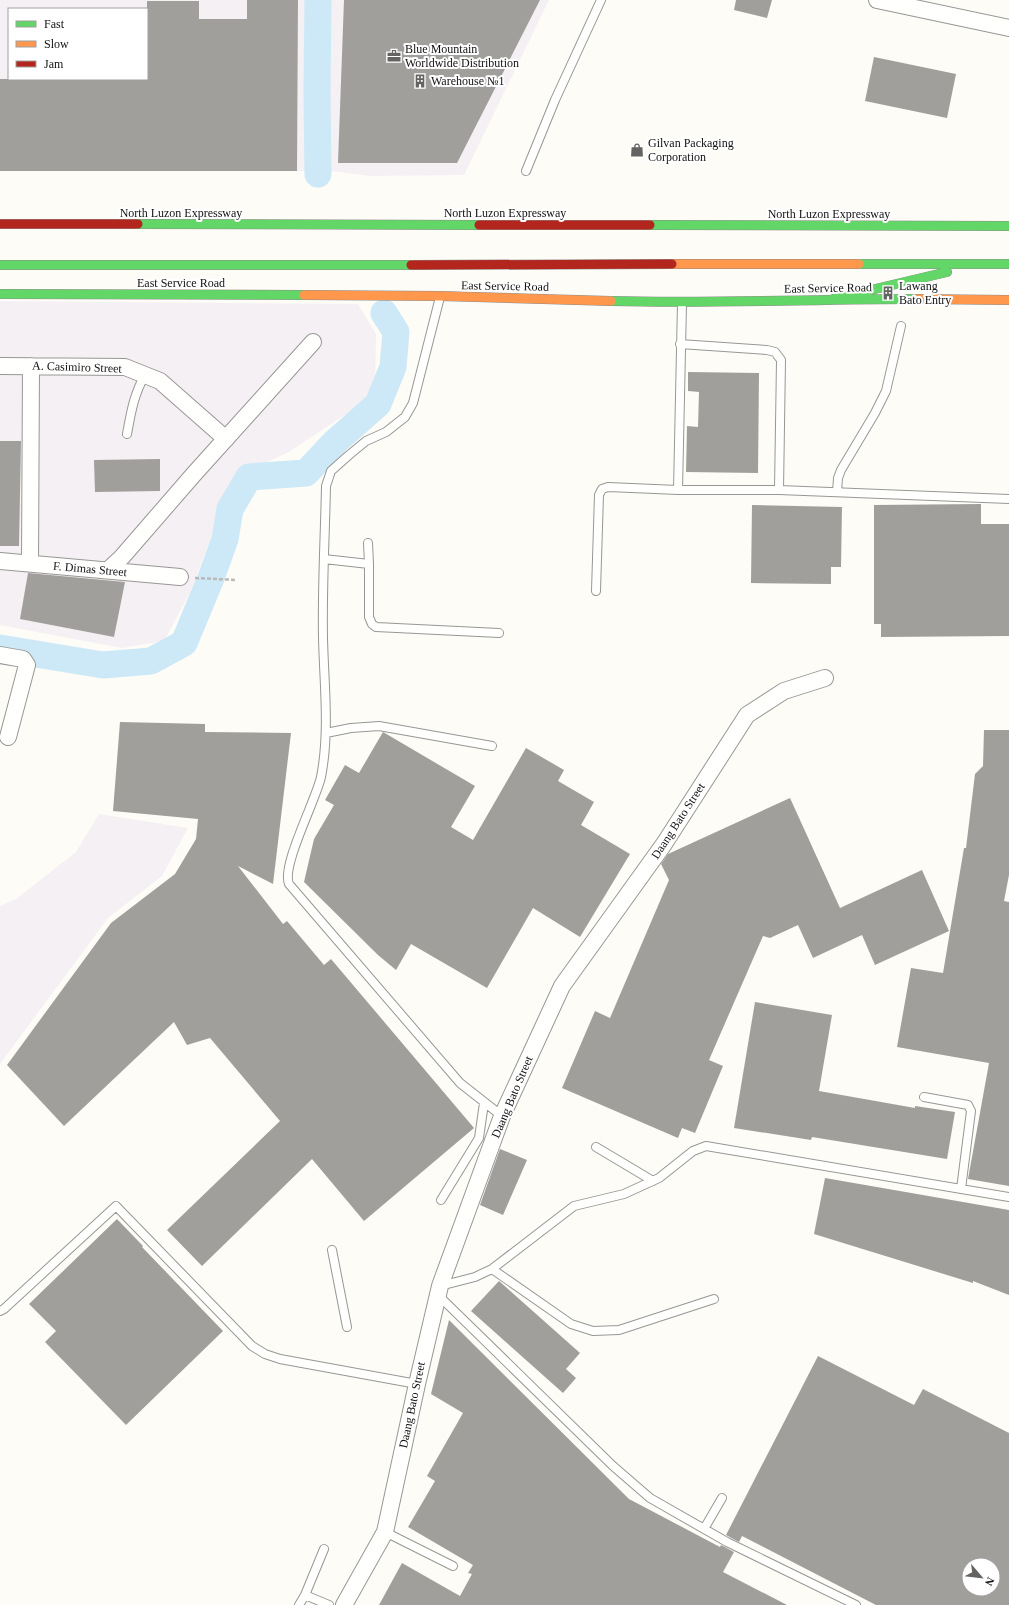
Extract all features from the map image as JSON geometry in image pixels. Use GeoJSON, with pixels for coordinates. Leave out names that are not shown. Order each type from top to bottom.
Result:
{"type":"FeatureCollection","features":[{"type":"Feature","properties":{"kind":"main road","name":"North Luzon Expressway"},"geometry":{"type":"LineString","coordinates":[[0,224],[1009,226]]}},
{"type":"Feature","properties":{"kind":"main road"},"geometry":{"type":"LineString","coordinates":[[833,299],[982,264]]}},
{"type":"Feature","properties":{"kind":"main road"},"geometry":{"type":"LineString","coordinates":[[0,265],[1009,264]]}},
{"type":"Feature","properties":{"kind":"main road","name":"East Service Road"},"geometry":{"type":"LineString","coordinates":[[0,294],[440,296],[682,302],[833,299],[1009,300]]}},
{"type":"Feature","properties":{"kind":"street"},"geometry":{"type":"LineString","coordinates":[[878,0],[1009,28]]}},
{"type":"Feature","properties":{"kind":"street"},"geometry":{"type":"LineString","coordinates":[[108,570],[122,557],[194,474],[313,342]]}},
{"type":"Feature","properties":{"kind":"street","name":"A. Casimiro Street"},"geometry":{"type":"LineString","coordinates":[[0,366],[125,367],[160,381],[226,439]]}},
{"type":"Feature","properties":{"kind":"street"},"geometry":{"type":"LineString","coordinates":[[30,563],[31,366]]}},
{"type":"Feature","properties":{"kind":"street","name":"F. Dimas Street"},"geometry":{"type":"LineString","coordinates":[[0,561],[180,577]]}},
{"type":"Feature","properties":{"kind":"street"},"geometry":{"type":"LineString","coordinates":[[0,655],[23,659],[27,665],[8,738]]}},
{"type":"Feature","properties":{"kind":"street","name":"Daang Bato Street"},"geometry":{"type":"LineString","coordinates":[[344,1605],[385,1532],[416,1384],[439,1290],[502,1116],[562,986],[664,844],[747,715],[784,691],[825,678]]}},
{"type":"Feature","properties":{"kind":"lane"},"geometry":{"type":"LineString","coordinates":[[526,171],[555,100],[601,0]]}},
{"type":"Feature","properties":{"kind":"lane"},"geometry":{"type":"LineString","coordinates":[[440,296],[413,403],[405,416],[386,432],[366,441],[331,471],[326,486],[323,637],[326,733],[321,778],[290,862],[287,875],[288,884],[460,1083],[502,1116]]}},
{"type":"Feature","properties":{"kind":"lane"},"geometry":{"type":"LineString","coordinates":[[678,490],[682,302]]}},
{"type":"Feature","properties":{"kind":"lane"},"geometry":{"type":"LineString","coordinates":[[837,492],[838,478],[841,470],[886,392],[901,326]]}},
{"type":"Feature","properties":{"kind":"lane"},"geometry":{"type":"LineString","coordinates":[[680,344],[767,350],[775,352],[781,360],[779,490]]}},
{"type":"Feature","properties":{"kind":"lane"},"geometry":{"type":"LineString","coordinates":[[127,434],[137,388],[145,375]]}},
{"type":"Feature","properties":{"kind":"lane"},"geometry":{"type":"LineString","coordinates":[[596,591],[599,495],[602,489],[608,487],[678,490],[779,490],[1009,499]]}},
{"type":"Feature","properties":{"kind":"lane"},"geometry":{"type":"LineString","coordinates":[[368,543],[369,617],[372,624],[376,627],[499,633]]}},
{"type":"Feature","properties":{"kind":"lane"},"geometry":{"type":"LineString","coordinates":[[324,559],[369,564]]}},
{"type":"Feature","properties":{"kind":"lane"},"geometry":{"type":"LineString","coordinates":[[326,733],[351,728],[380,726],[492,746]]}},
{"type":"Feature","properties":{"kind":"lane"},"geometry":{"type":"LineString","coordinates":[[924,1097],[968,1105],[972,1111],[961,1189]]}},
{"type":"Feature","properties":{"kind":"lane"},"geometry":{"type":"LineString","coordinates":[[441,1200],[479,1138],[484,1103]]}},
{"type":"Feature","properties":{"kind":"lane"},"geometry":{"type":"LineString","coordinates":[[856,1605],[727,1542],[650,1498],[613,1466],[439,1290],[492,1269],[574,1206],[624,1194],[653,1181],[693,1151],[706,1146],[1009,1197]]}},
{"type":"Feature","properties":{"kind":"lane"},"geometry":{"type":"LineString","coordinates":[[596,1148],[653,1181]]}},
{"type":"Feature","properties":{"kind":"lane"},"geometry":{"type":"LineString","coordinates":[[0,1311],[9,1305],[116,1206],[252,1346],[265,1354],[280,1359],[416,1384]]}},
{"type":"Feature","properties":{"kind":"lane"},"geometry":{"type":"LineString","coordinates":[[332,1250],[348,1327]]}},
{"type":"Feature","properties":{"kind":"lane"},"geometry":{"type":"LineString","coordinates":[[492,1269],[571,1324],[593,1331],[619,1330],[714,1299]]}},
{"type":"Feature","properties":{"kind":"lane"},"geometry":{"type":"LineString","coordinates":[[704,1529],[722,1498]]}},
{"type":"Feature","properties":{"kind":"lane"},"geometry":{"type":"LineString","coordinates":[[385,1532],[452,1566]]}},
{"type":"Feature","properties":{"kind":"lane"},"geometry":{"type":"LineString","coordinates":[[299,1605],[305,1595],[324,1549]]}},
{"type":"Feature","properties":{"kind":"lane"},"geometry":{"type":"LineString","coordinates":[[305,1595],[328,1605]]}},
{"type":"Feature","properties":{"kind":"path"},"geometry":{"type":"LineString","coordinates":[[180,577],[237,580]]}},
{"type":"Feature","properties":{"kind":"shaded area"},"geometry":{"type":"Polygon","coordinates":[[[0,0],[549,0],[464,175],[370,176],[331,171],[0,171],[0,0]]]}},
{"type":"Feature","properties":{"kind":"shaded area"},"geometry":{"type":"Polygon","coordinates":[[[0,301],[358,304],[376,334],[375,395],[287,453],[245,472],[218,518],[191,591],[164,641],[122,648],[0,625],[0,301]]]}},
{"type":"Feature","properties":{"kind":"shaded area"},"geometry":{"type":"Polygon","coordinates":[[[99,814],[188,828],[162,876],[108,918],[0,1064],[0,906],[16,899],[76,852],[99,814]]]}},
{"type":"Feature","properties":{"kind":"building"},"geometry":{"type":"Polygon","coordinates":[[[247,0],[298,0],[297,171],[0,171],[0,79],[148,80],[147,1],[199,1],[199,19],[247,19],[247,0]]]}},
{"type":"Feature","properties":{"kind":"building","name":"Warehouse №1"},"geometry":{"type":"Polygon","coordinates":[[[344,0],[540,0],[457,163],[338,163],[344,0]]]}},
{"type":"Feature","properties":{"kind":"building"},"geometry":{"type":"Polygon","coordinates":[[[736,0],[772,0],[767,18],[734,10],[736,0]]]}},
{"type":"Feature","properties":{"kind":"building"},"geometry":{"type":"Polygon","coordinates":[[[874,57],[956,74],[947,118],[865,101],[874,57]]]}},
{"type":"Feature","properties":{"kind":"building"},"geometry":{"type":"Polygon","coordinates":[[[688,372],[759,373],[758,473],[686,472],[687,426],[698,427],[699,392],[688,391],[688,372]]]}},
{"type":"Feature","properties":{"kind":"building"},"geometry":{"type":"Polygon","coordinates":[[[0,441],[21,441],[19,546],[0,546],[0,441]]]}},
{"type":"Feature","properties":{"kind":"building"},"geometry":{"type":"Polygon","coordinates":[[[160,459],[160,491],[95,492],[94,460],[160,459]]]}},
{"type":"Feature","properties":{"kind":"building"},"geometry":{"type":"Polygon","coordinates":[[[981,504],[981,524],[1009,524],[1009,636],[881,637],[881,624],[874,624],[874,505],[981,504]]]}},
{"type":"Feature","properties":{"kind":"building"},"geometry":{"type":"Polygon","coordinates":[[[752,505],[842,507],[841,567],[831,567],[831,584],[751,583],[752,505]]]}},
{"type":"Feature","properties":{"kind":"building"},"geometry":{"type":"Polygon","coordinates":[[[28,573],[125,582],[114,637],[20,619],[28,573]]]}},
{"type":"Feature","properties":{"kind":"building"},"geometry":{"type":"Polygon","coordinates":[[[120,722],[205,724],[205,732],[291,733],[273,884],[238,866],[283,924],[287,921],[324,965],[331,959],[474,1128],[364,1221],[312,1159],[202,1266],[167,1230],[280,1121],[210,1038],[187,1045],[174,1022],[64,1126],[7,1065],[111,923],[175,874],[196,839],[198,819],[113,811],[120,722]]]}},
{"type":"Feature","properties":{"kind":"building"},"geometry":{"type":"Polygon","coordinates":[[[984,730],[1009,730],[1009,875],[1004,901],[1009,902],[1009,1186],[968,1179],[989,1063],[897,1047],[911,968],[943,973],[964,848],[966,848],[975,774],[983,766],[984,730]]]}},
{"type":"Feature","properties":{"kind":"building"},"geometry":{"type":"Polygon","coordinates":[[[383,732],[475,786],[451,827],[473,840],[526,748],[564,770],[558,781],[594,802],[581,825],[630,854],[580,937],[533,908],[487,988],[411,944],[396,970],[378,955],[304,882],[314,839],[334,805],[325,800],[345,765],[359,773],[383,732]]]}},
{"type":"Feature","properties":{"kind":"building"},"geometry":{"type":"Polygon","coordinates":[[[790,798],[840,908],[922,870],[949,931],[875,965],[862,935],[813,958],[798,925],[770,938],[763,936],[709,1060],[723,1066],[695,1133],[682,1128],[678,1138],[562,1088],[595,1011],[610,1018],[669,880],[661,864],[668,854],[790,798]]]}},
{"type":"Feature","properties":{"kind":"building"},"geometry":{"type":"Polygon","coordinates":[[[755,1002],[832,1015],[819,1091],[915,1108],[915,1106],[955,1112],[947,1159],[812,1137],[811,1140],[734,1128],[755,1002]]]}},
{"type":"Feature","properties":{"kind":"building"},"geometry":{"type":"Polygon","coordinates":[[[500,1149],[527,1160],[503,1215],[480,1205],[500,1149]]]}},
{"type":"Feature","properties":{"kind":"building"},"geometry":{"type":"Polygon","coordinates":[[[825,1178],[1009,1210],[1009,1295],[973,1281],[973,1283],[814,1234],[825,1178]]]}},
{"type":"Feature","properties":{"kind":"building"},"geometry":{"type":"Polygon","coordinates":[[[117,1219],[223,1331],[126,1425],[45,1342],[56,1331],[29,1304],[117,1219]]]}},
{"type":"Feature","properties":{"kind":"building"},"geometry":{"type":"Polygon","coordinates":[[[499,1281],[580,1353],[566,1369],[576,1378],[563,1393],[471,1311],[499,1281]]]}},
{"type":"Feature","properties":{"kind":"building"},"geometry":{"type":"Polygon","coordinates":[[[449,1320],[629,1499],[720,1547],[721,1545],[734,1552],[723,1572],[787,1605],[379,1605],[402,1563],[460,1596],[472,1574],[468,1573],[473,1565],[408,1527],[435,1481],[427,1476],[463,1413],[431,1394],[449,1320]]]}},
{"type":"Feature","properties":{"kind":"building"},"geometry":{"type":"Polygon","coordinates":[[[818,1356],[914,1405],[923,1389],[1009,1433],[1009,1605],[876,1605],[742,1536],[739,1542],[726,1535],[818,1356]]]}},
{"type":"Feature","properties":{"kind":"waterway"},"geometry":{"type":"LineString","coordinates":[[318,0],[318,174]]}},
{"type":"Feature","properties":{"kind":"waterway"},"geometry":{"type":"LineString","coordinates":[[0,648],[103,665],[151,661],[184,643],[211,578],[225,539],[230,509],[249,477],[306,473],[335,442],[378,404],[393,367],[396,332],[384,313]]}},
{"type":"Feature","properties":{"kind":"traffic: fast"},"geometry":{"type":"LineString","coordinates":[[138,224],[479,225]]}},
{"type":"Feature","properties":{"kind":"traffic: fast"},"geometry":{"type":"LineString","coordinates":[[650,225],[1009,226]]}},
{"type":"Feature","properties":{"kind":"traffic: fast"},"geometry":{"type":"LineString","coordinates":[[859,264],[1009,264]]}},
{"type":"Feature","properties":{"kind":"traffic: fast"},"geometry":{"type":"LineString","coordinates":[[0,265],[411,265]]}},
{"type":"Feature","properties":{"kind":"traffic: fast"},"geometry":{"type":"LineString","coordinates":[[833,299],[947,272]]}},
{"type":"Feature","properties":{"kind":"traffic: fast"},"geometry":{"type":"LineString","coordinates":[[0,294],[304,295]]}},
{"type":"Feature","properties":{"kind":"traffic: fast"},"geometry":{"type":"LineString","coordinates":[[611,301],[687,302],[916,299]]}},
{"type":"Feature","properties":{"kind":"traffic: slow"},"geometry":{"type":"LineString","coordinates":[[672,264],[859,264]]}},
{"type":"Feature","properties":{"kind":"traffic: slow"},"geometry":{"type":"LineString","coordinates":[[304,295],[440,296],[611,301]]}},
{"type":"Feature","properties":{"kind":"traffic: slow"},"geometry":{"type":"LineString","coordinates":[[916,299],[1009,300]]}},
{"type":"Feature","properties":{"kind":"traffic: jam"},"geometry":{"type":"LineString","coordinates":[[0,224],[138,224]]}},
{"type":"Feature","properties":{"kind":"traffic: jam"},"geometry":{"type":"LineString","coordinates":[[479,225],[650,225]]}},
{"type":"Feature","properties":{"kind":"traffic: jam"},"geometry":{"type":"LineString","coordinates":[[411,265],[672,264]]}},
{"type":"Feature","properties":{"kind":"place","name":"Blue Mountain Worldwide Distribution"},"geometry":{"type":"Point","coordinates":[394,56]}},
{"type":"Feature","properties":{"kind":"place","name":"Warehouse №1"},"geometry":{"type":"Point","coordinates":[420,81]}},
{"type":"Feature","properties":{"kind":"place","name":"Gilvan Packaging Corporation"},"geometry":{"type":"Point","coordinates":[637,150]}},
{"type":"Feature","properties":{"kind":"place","name":"Lawang Bato Entry"},"geometry":{"type":"Point","coordinates":[888,293]}}]}
